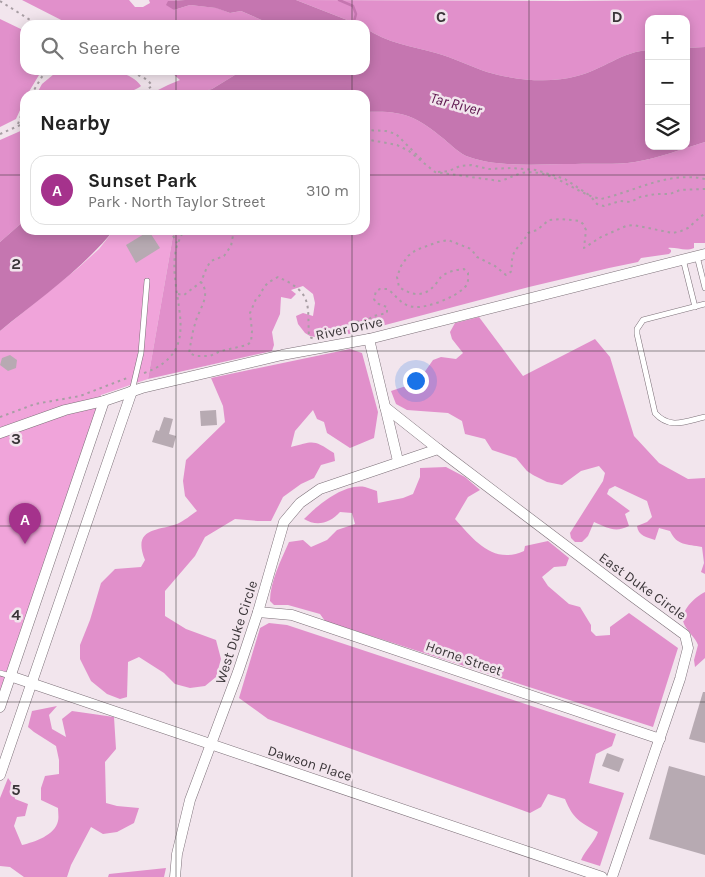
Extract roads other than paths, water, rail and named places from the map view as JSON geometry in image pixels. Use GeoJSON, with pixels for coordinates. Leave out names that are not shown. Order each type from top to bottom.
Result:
{"type":"FeatureCollection","features":[{"type":"Feature","properties":{"kind":"street","name":"River Drive"},"geometry":{"type":"LineString","coordinates":[[0,433],[65,410],[132,391],[282,355],[369,339],[701,255]]}},
{"type":"Feature","properties":{"kind":"street"},"geometry":{"type":"LineString","coordinates":[[369,339],[398,461],[438,448]]}},
{"type":"Feature","properties":{"kind":"street"},"geometry":{"type":"LineString","coordinates":[[0,775],[132,391]]}},
{"type":"Feature","properties":{"kind":"street"},"geometry":{"type":"LineString","coordinates":[[0,707],[5,674],[104,400]]}},
{"type":"Feature","properties":{"kind":"street","name":"East Duke Circle"},"geometry":{"type":"LineString","coordinates":[[385,407],[632,596],[685,634],[688,648],[680,679],[612,877]]}},
{"type":"Feature","properties":{"kind":"street","name":"West Duke Circle"},"geometry":{"type":"LineString","coordinates":[[175,877],[177,854],[190,800],[212,744],[258,612],[284,522],[300,503],[320,489],[398,461]]}},
{"type":"Feature","properties":{"kind":"street","name":"Horne Street"},"geometry":{"type":"LineString","coordinates":[[258,612],[292,615],[660,739]]}},
{"type":"Feature","properties":{"kind":"street","name":"Dawson Place"},"geometry":{"type":"LineString","coordinates":[[5,674],[602,877]]}},
{"type":"Feature","properties":{"kind":"lane"},"geometry":{"type":"LineString","coordinates":[[701,255],[705,288]]}},
{"type":"Feature","properties":{"kind":"lane"},"geometry":{"type":"LineString","coordinates":[[683,260],[695,306]]}},
{"type":"Feature","properties":{"kind":"lane"},"geometry":{"type":"LineString","coordinates":[[132,391],[141,352],[148,281]]}},
{"type":"Feature","properties":{"kind":"lane"},"geometry":{"type":"LineString","coordinates":[[705,304],[643,320],[637,329],[655,413],[664,422],[671,424],[705,417]]}},
{"type":"Feature","properties":{"kind":"water"},"geometry":{"type":"Polygon","coordinates":[[[296,0],[347,20],[262,20],[241,11],[230,13],[216,8],[190,5],[174,10],[166,5],[168,1],[296,0]]]}},
{"type":"Feature","properties":{"kind":"water","name":"Tar River"},"geometry":{"type":"Polygon","coordinates":[[[370,31],[399,44],[443,55],[487,72],[532,80],[555,80],[577,76],[595,70],[621,57],[645,50],[645,150],[679,150],[628,163],[535,165],[494,163],[466,156],[425,125],[408,116],[389,112],[370,112],[370,90],[208,90],[235,75],[370,75],[370,31]]]}},
{"type":"Feature","properties":{"kind":"water"},"geometry":{"type":"Polygon","coordinates":[[[705,47],[705,142],[690,147],[690,48],[705,47]]]}},
{"type":"Feature","properties":{"kind":"water"},"geometry":{"type":"Polygon","coordinates":[[[20,224],[20,235],[110,235],[74,271],[0,331],[0,242],[20,224]]]}},
{"type":"Feature","properties":{"kind":"waterway"},"geometry":{"type":"LineString","coordinates":[[339,0],[353,6],[356,14],[354,20]]}},
{"type":"Feature","properties":{"kind":"place","name":"Sunset Park"},"geometry":{"type":"Point","coordinates":[25,544]}}]}
